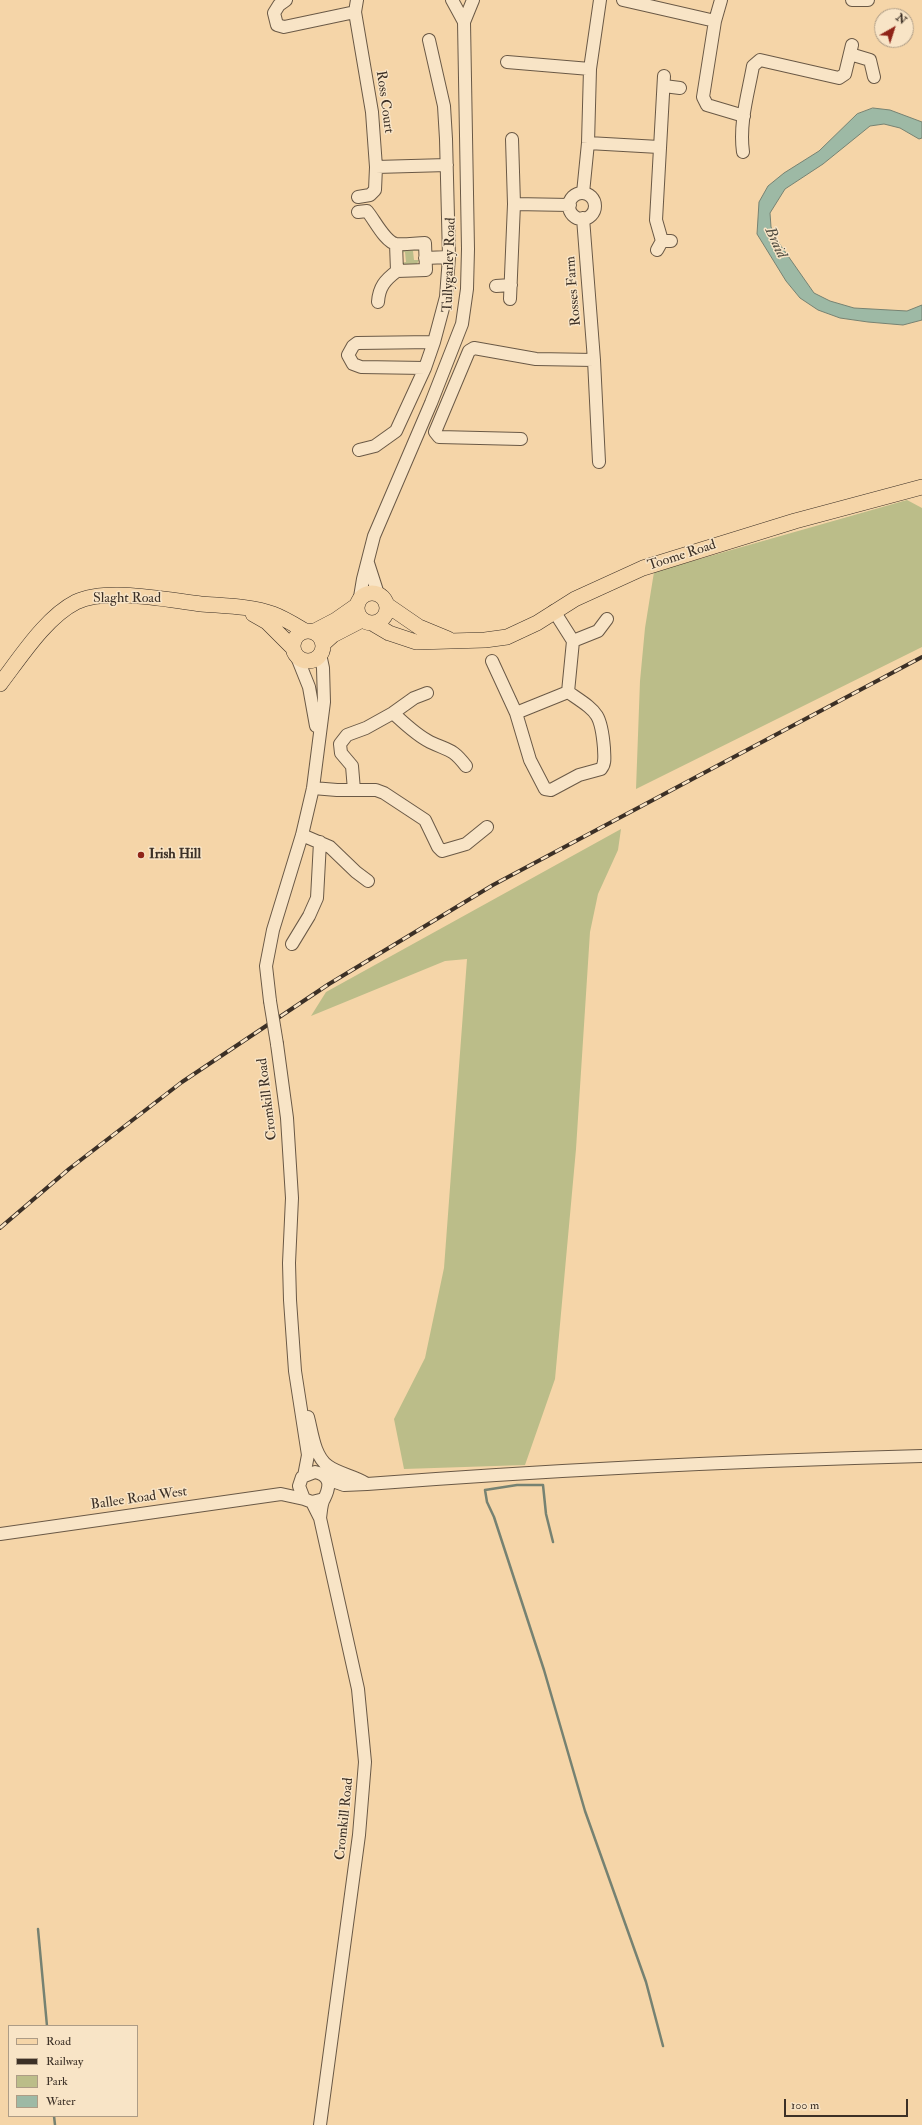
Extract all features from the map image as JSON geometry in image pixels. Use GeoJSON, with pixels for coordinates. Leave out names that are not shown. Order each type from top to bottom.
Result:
{"type":"FeatureCollection","features":[{"type":"Feature","properties":{"kind":"main road","name":"Toome Road"},"geometry":{"type":"LineString","coordinates":[[367,622],[389,633],[416,642],[485,640],[507,637],[537,623],[575,599],[643,568],[795,521],[922,487]]}},
{"type":"Feature","properties":{"kind":"main road"},"geometry":{"type":"LineString","coordinates":[[368,593],[382,599],[387,611],[384,617],[338,632],[321,649],[316,659],[308,661],[295,652],[294,638],[336,620],[358,602],[368,593]]}},
{"type":"Feature","properties":{"kind":"main road","name":"Slaght Road"},"geometry":{"type":"LineString","coordinates":[[0,684],[48,624],[62,610],[76,602],[101,596],[152,597],[272,614],[309,632]]}},
{"type":"Feature","properties":{"kind":"main road","name":"Toome Road"},"geometry":{"type":"LineString","coordinates":[[382,599],[418,627],[450,640]]}},
{"type":"Feature","properties":{"kind":"main road"},"geometry":{"type":"LineString","coordinates":[[358,602],[357,612],[367,622]]}},
{"type":"Feature","properties":{"kind":"main road","name":"Slaght Road"},"geometry":{"type":"LineString","coordinates":[[243,609],[267,622],[295,652]]}},
{"type":"Feature","properties":{"kind":"main road"},"geometry":{"type":"LineString","coordinates":[[309,632],[318,635],[321,649]]}},
{"type":"Feature","properties":{"kind":"street"},"geometry":{"type":"LineString","coordinates":[[286,0],[279,5],[274,13],[277,24],[284,27],[356,6]]}},
{"type":"Feature","properties":{"kind":"street"},"geometry":{"type":"LineString","coordinates":[[452,0],[461,2],[468,0]]}},
{"type":"Feature","properties":{"kind":"street","name":"Tullygarley Road"},"geometry":{"type":"LineString","coordinates":[[452,0],[464,22]]}},
{"type":"Feature","properties":{"kind":"street","name":"Tullygarley Road"},"geometry":{"type":"LineString","coordinates":[[358,602],[374,536],[431,403],[462,324],[467,289],[468,249],[464,22],[473,0]]}},
{"type":"Feature","properties":{"kind":"street"},"geometry":{"type":"LineString","coordinates":[[583,193],[588,143],[590,69],[600,0]]}},
{"type":"Feature","properties":{"kind":"street"},"geometry":{"type":"LineString","coordinates":[[623,0],[715,21]]}},
{"type":"Feature","properties":{"kind":"street"},"geometry":{"type":"LineString","coordinates":[[721,0],[715,21],[703,98],[704,102],[744,116]]}},
{"type":"Feature","properties":{"kind":"street"},"geometry":{"type":"LineString","coordinates":[[852,0],[868,0]]}},
{"type":"Feature","properties":{"kind":"street","name":"Ross Court"},"geometry":{"type":"LineString","coordinates":[[356,6],[372,112],[376,168],[375,190],[370,195],[358,197]]}},
{"type":"Feature","properties":{"kind":"street"},"geometry":{"type":"LineString","coordinates":[[359,450],[376,446],[396,431],[434,342],[446,297],[449,257],[444,106],[429,40]]}},
{"type":"Feature","properties":{"kind":"street"},"geometry":{"type":"LineString","coordinates":[[755,145],[743,149],[744,116],[753,66],[756,62],[760,60],[839,78],[845,74],[851,49],[870,60],[874,77]]}},
{"type":"Feature","properties":{"kind":"street"},"geometry":{"type":"LineString","coordinates":[[505,61],[590,69]]}},
{"type":"Feature","properties":{"kind":"street"},"geometry":{"type":"LineString","coordinates":[[664,244],[656,220],[664,81],[680,88]]}},
{"type":"Feature","properties":{"kind":"street"},"geometry":{"type":"LineString","coordinates":[[510,299],[514,204],[511,137]]}},
{"type":"Feature","properties":{"kind":"street"},"geometry":{"type":"LineString","coordinates":[[588,143],[659,147]]}},
{"type":"Feature","properties":{"kind":"street"},"geometry":{"type":"LineString","coordinates":[[376,168],[447,165]]}},
{"type":"Feature","properties":{"kind":"street"},"geometry":{"type":"LineString","coordinates":[[583,193],[591,196],[595,208],[591,215],[583,218],[573,215],[570,205],[576,195],[583,193]]}},
{"type":"Feature","properties":{"kind":"street"},"geometry":{"type":"LineString","coordinates":[[514,204],[570,205]]}},
{"type":"Feature","properties":{"kind":"street"},"geometry":{"type":"LineString","coordinates":[[358,212],[367,211],[377,223],[383,234],[391,242],[396,244],[425,243],[426,270],[397,271],[386,280],[379,290],[378,302]]}},
{"type":"Feature","properties":{"kind":"street","name":"Rosses Farm"},"geometry":{"type":"LineString","coordinates":[[583,218],[594,360],[599,462]]}},
{"type":"Feature","properties":{"kind":"street"},"geometry":{"type":"LineString","coordinates":[[396,244],[397,271]]}},
{"type":"Feature","properties":{"kind":"street"},"geometry":{"type":"LineString","coordinates":[[425,258],[449,257]]}},
{"type":"Feature","properties":{"kind":"street"},"geometry":{"type":"LineString","coordinates":[[496,286],[510,285]]}},
{"type":"Feature","properties":{"kind":"street"},"geometry":{"type":"LineString","coordinates":[[424,368],[361,367],[353,364],[348,355],[353,346],[357,343],[434,342]]}},
{"type":"Feature","properties":{"kind":"street"},"geometry":{"type":"LineString","coordinates":[[524,438],[439,437],[434,432],[469,351],[474,348],[536,359],[594,360]]}},
{"type":"Feature","properties":{"kind":"street"},"geometry":{"type":"LineString","coordinates":[[368,563],[382,599]]}},
{"type":"Feature","properties":{"kind":"street"},"geometry":{"type":"LineString","coordinates":[[554,611],[573,641],[568,692]]}},
{"type":"Feature","properties":{"kind":"street"},"geometry":{"type":"LineString","coordinates":[[573,641],[598,631],[608,619]]}},
{"type":"Feature","properties":{"kind":"street","name":"Cromkill Road"},"geometry":{"type":"LineString","coordinates":[[302,1480],[308,1455],[296,1382],[290,1270],[292,1191],[287,1118],[266,966],[273,930],[302,835],[313,788],[324,702],[321,649]]}},
{"type":"Feature","properties":{"kind":"street","name":"Cromkill Road"},"geometry":{"type":"LineString","coordinates":[[295,652],[312,701],[319,745]]}},
{"type":"Feature","properties":{"kind":"street"},"geometry":{"type":"LineString","coordinates":[[492,661],[516,713],[530,760],[541,784],[547,790],[554,789],[579,775],[598,770],[603,767],[602,726],[598,715],[568,692]]}},
{"type":"Feature","properties":{"kind":"street"},"geometry":{"type":"LineString","coordinates":[[516,713],[568,692]]}},
{"type":"Feature","properties":{"kind":"street"},"geometry":{"type":"LineString","coordinates":[[354,790],[352,766],[342,753],[340,744],[347,735],[366,728],[414,698],[427,693]]}},
{"type":"Feature","properties":{"kind":"street"},"geometry":{"type":"LineString","coordinates":[[393,712],[402,722],[428,741],[455,752],[466,766]]}},
{"type":"Feature","properties":{"kind":"street"},"geometry":{"type":"LineString","coordinates":[[313,788],[380,792],[422,817],[429,826],[438,847],[442,851],[466,844],[487,827]]}},
{"type":"Feature","properties":{"kind":"street"},"geometry":{"type":"LineString","coordinates":[[302,835],[330,847],[356,872],[368,881]]}},
{"type":"Feature","properties":{"kind":"street"},"geometry":{"type":"LineString","coordinates":[[292,944],[309,916],[317,898],[320,842]]}},
{"type":"Feature","properties":{"kind":"street"},"geometry":{"type":"LineString","coordinates":[[296,1382],[303,1391],[314,1438],[322,1460],[328,1466],[356,1477],[367,1484]]}},
{"type":"Feature","properties":{"kind":"street","name":"Cromkill Road"},"geometry":{"type":"LineString","coordinates":[[308,1455],[323,1476]]}},
{"type":"Feature","properties":{"kind":"street"},"geometry":{"type":"LineString","coordinates":[[344,1485],[326,1496],[308,1500],[299,1491],[302,1480],[310,1472],[344,1485],[604,1468],[812,1458],[922,1456]]}},
{"type":"Feature","properties":{"kind":"street"},"geometry":{"type":"LineString","coordinates":[[323,1476],[329,1488],[326,1496]]}},
{"type":"Feature","properties":{"kind":"street","name":"Ballee Road West"},"geometry":{"type":"LineString","coordinates":[[281,1494],[302,1480]]}},
{"type":"Feature","properties":{"kind":"street","name":"Ballee Road West"},"geometry":{"type":"LineString","coordinates":[[0,1534],[281,1494],[308,1500]]}},
{"type":"Feature","properties":{"kind":"street","name":"Cromkill Road"},"geometry":{"type":"LineString","coordinates":[[320,1518],[326,1496]]}},
{"type":"Feature","properties":{"kind":"street","name":"Cromkill Road"},"geometry":{"type":"LineString","coordinates":[[308,1500],[320,1518],[358,1689],[365,1762],[359,1835],[320,2125]]}},
{"type":"Feature","properties":{"kind":"green space"},"geometry":{"type":"Polygon","coordinates":[[[418,247],[420,251],[413,251],[414,260],[419,260],[417,264],[406,268],[400,263],[406,262],[405,252],[401,253],[403,249],[418,247]]]}},
{"type":"Feature","properties":{"kind":"green space"},"geometry":{"type":"Polygon","coordinates":[[[907,500],[922,508],[922,647],[636,789],[640,681],[645,628],[654,572],[907,500]]]}},
{"type":"Feature","properties":{"kind":"green space"},"geometry":{"type":"Polygon","coordinates":[[[621,829],[618,850],[598,894],[590,932],[576,1149],[555,1379],[525,1465],[404,1469],[394,1419],[425,1358],[444,1268],[467,959],[445,961],[311,1016],[326,992],[621,829]]]}},
{"type":"Feature","properties":{"kind":"water","name":"Braid"},"geometry":{"type":"Polygon","coordinates":[[[873,108],[890,110],[922,122],[922,138],[919,139],[900,128],[884,124],[870,126],[823,164],[785,189],[770,213],[771,227],[779,243],[814,293],[830,301],[854,308],[907,311],[922,305],[922,320],[903,325],[840,318],[818,310],[800,298],[786,281],[757,234],[759,202],[768,186],[784,173],[819,151],[857,114],[873,108]]]}},
{"type":"Feature","properties":{"kind":"waterway"},"geometry":{"type":"LineString","coordinates":[[553,1542],[546,1514],[543,1485],[517,1485],[485,1490],[487,1502],[494,1517],[544,1670],[585,1811],[646,1982],[663,2046]]}},
{"type":"Feature","properties":{"kind":"waterway"},"geometry":{"type":"LineString","coordinates":[[38,1929],[47,2025]]}},
{"type":"Feature","properties":{"kind":"waterway"},"geometry":{"type":"LineString","coordinates":[[54,2117],[55,2125]]}},
{"type":"Feature","properties":{"kind":"railway"},"geometry":{"type":"LineString","coordinates":[[0,1228],[69,1169],[182,1082],[329,984],[493,885],[922,657]]}},
{"type":"Feature","properties":{"kind":"place","name":"Irish Hill"},"geometry":{"type":"Point","coordinates":[141,855]}}]}
